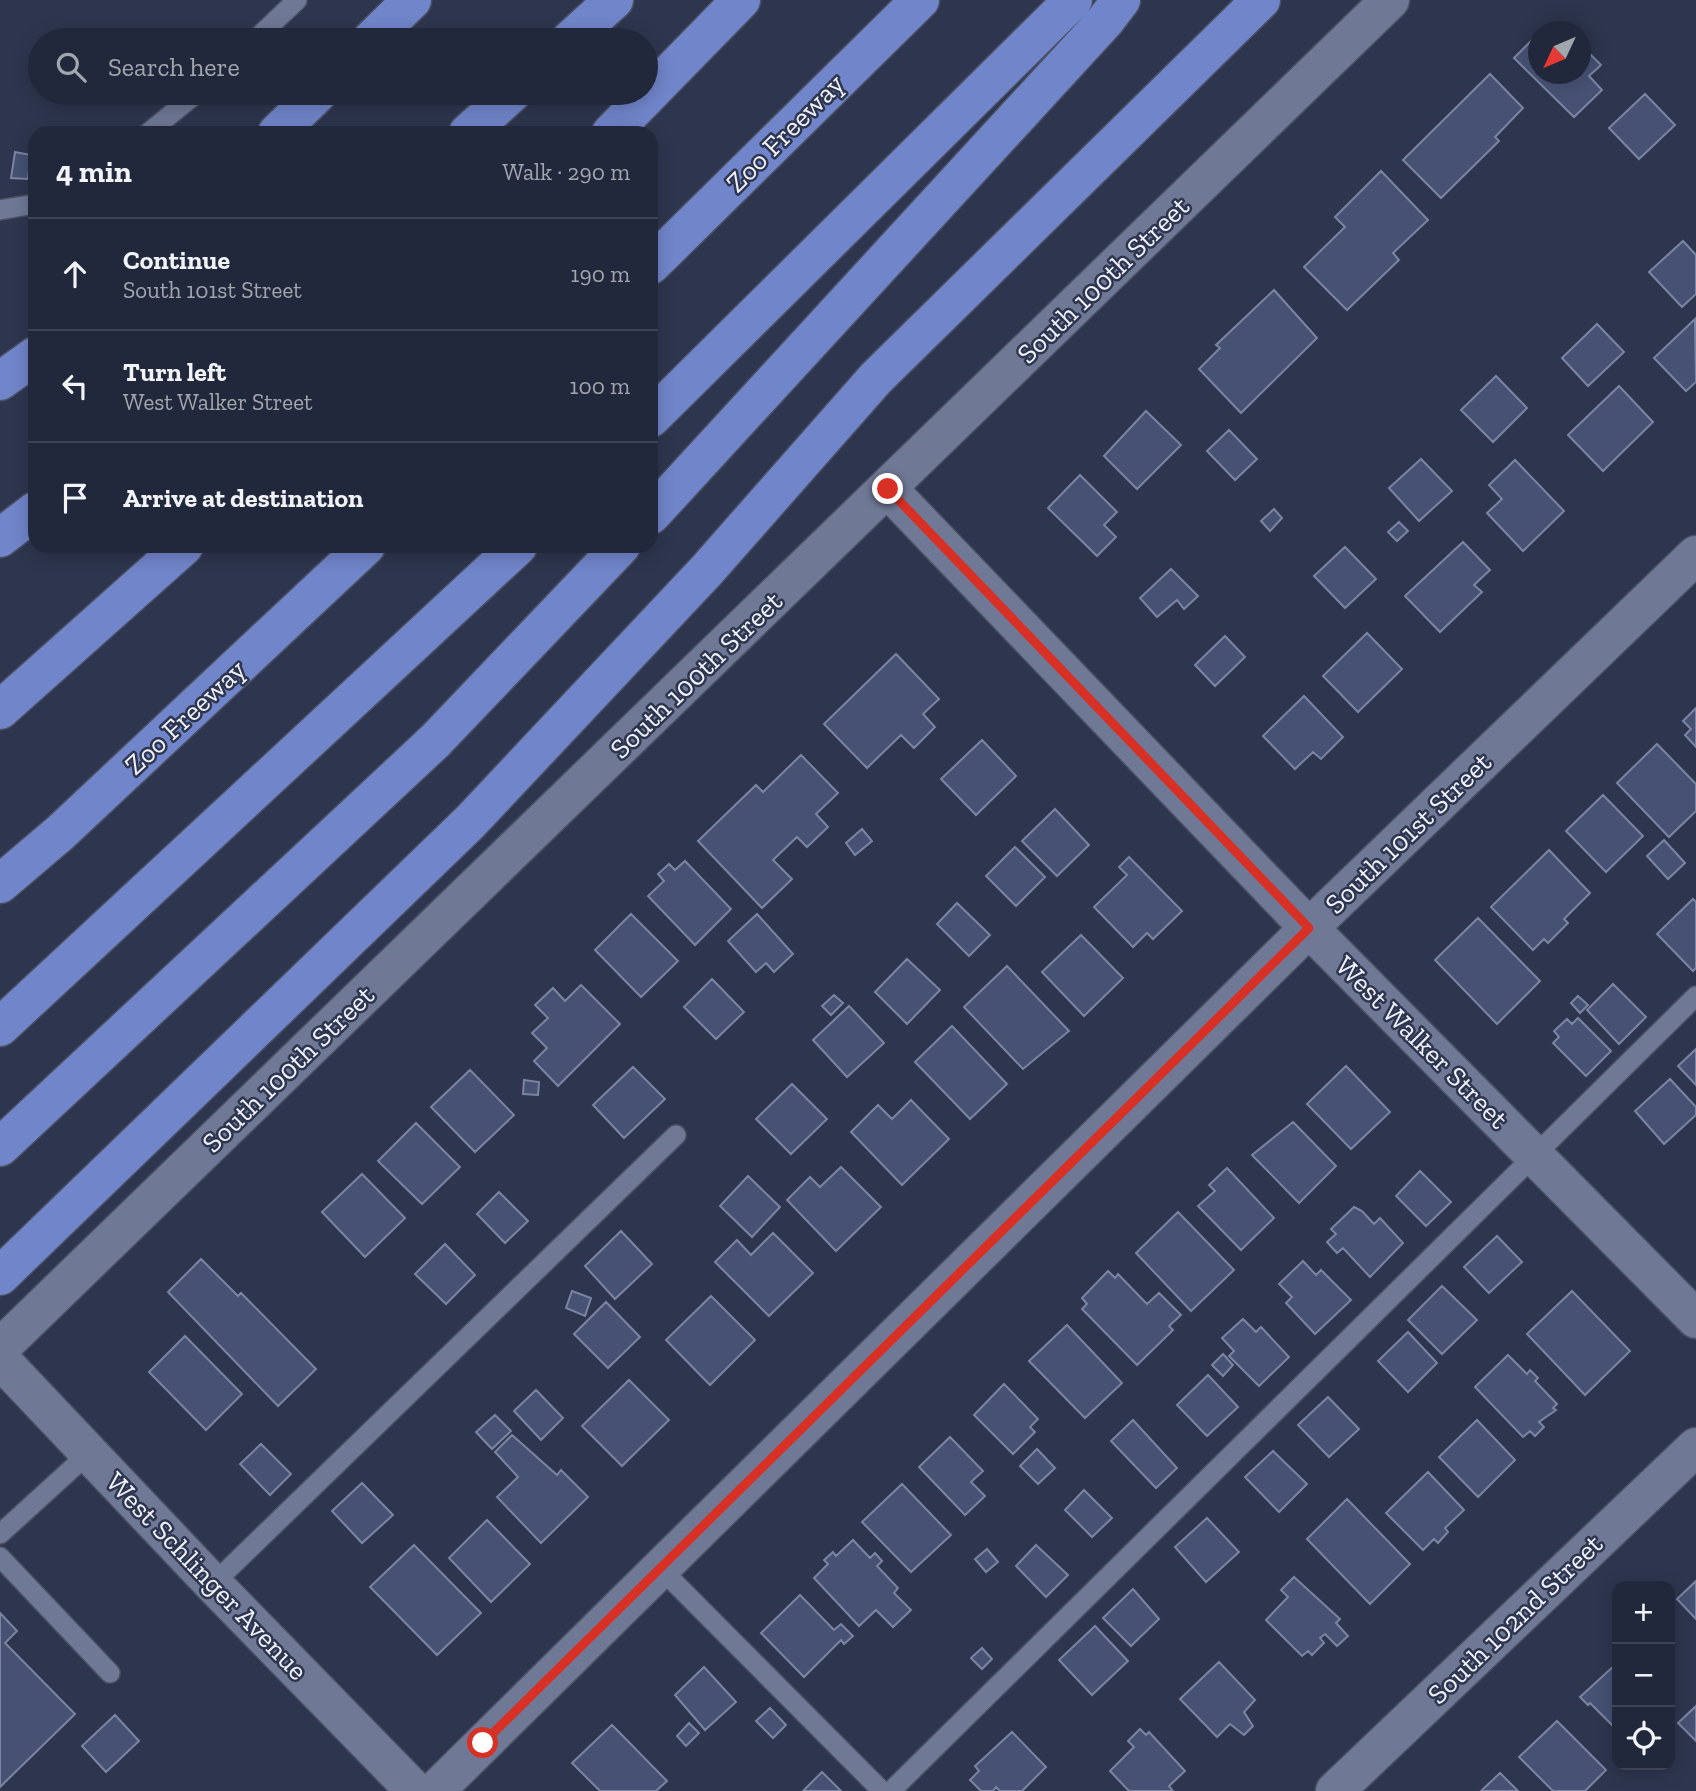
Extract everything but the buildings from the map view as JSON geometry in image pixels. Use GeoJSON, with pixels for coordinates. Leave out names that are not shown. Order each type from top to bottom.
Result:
{"type":"FeatureCollection","features":[{"type":"Feature","properties":{"kind":"highway"},"geometry":{"type":"LineString","coordinates":[[383,28],[412,0]]}},
{"type":"Feature","properties":{"kind":"highway"},"geometry":{"type":"LineString","coordinates":[[583,28],[614,0]]}},
{"type":"Feature","properties":{"kind":"highway"},"geometry":{"type":"LineString","coordinates":[[658,85],[741,0]]}},
{"type":"Feature","properties":{"kind":"highway","name":"Zoo Freeway"},"geometry":{"type":"LineString","coordinates":[[658,258],[920,0]]}},
{"type":"Feature","properties":{"kind":"highway"},"geometry":{"type":"LineString","coordinates":[[658,411],[1073,0]]}},
{"type":"Feature","properties":{"kind":"highway"},"geometry":{"type":"LineString","coordinates":[[658,507],[1105,21],[1121,0]]}},
{"type":"Feature","properties":{"kind":"highway"},"geometry":{"type":"LineString","coordinates":[[0,1276],[470,822],[707,570],[876,378],[1261,0]]}},
{"type":"Feature","properties":{"kind":"highway"},"geometry":{"type":"LineString","coordinates":[[284,126],[306,105]]}},
{"type":"Feature","properties":{"kind":"highway"},"geometry":{"type":"LineString","coordinates":[[476,126],[499,105]]}},
{"type":"Feature","properties":{"kind":"highway"},"geometry":{"type":"LineString","coordinates":[[618,126],[638,105]]}},
{"type":"Feature","properties":{"kind":"highway"},"geometry":{"type":"LineString","coordinates":[[0,380],[28,361]]}},
{"type":"Feature","properties":{"kind":"highway"},"geometry":{"type":"LineString","coordinates":[[0,538],[28,516]]}},
{"type":"Feature","properties":{"kind":"highway"},"geometry":{"type":"LineString","coordinates":[[0,710],[176,553]]}},
{"type":"Feature","properties":{"kind":"highway","name":"Zoo Freeway"},"geometry":{"type":"LineString","coordinates":[[0,884],[60,834],[359,553]]}},
{"type":"Feature","properties":{"kind":"highway"},"geometry":{"type":"LineString","coordinates":[[0,1027],[510,553]]}},
{"type":"Feature","properties":{"kind":"highway"},"geometry":{"type":"LineString","coordinates":[[7,1140],[435,741],[614,553]]}},
{"type":"Feature","properties":{"kind":"street","name":"South 100th Street"},"geometry":{"type":"LineString","coordinates":[[0,1348],[1391,0]]}},
{"type":"Feature","properties":{"kind":"street","name":"West Walker Street"},"geometry":{"type":"LineString","coordinates":[[888,489],[1309,928],[1696,1320]]}},
{"type":"Feature","properties":{"kind":"street","name":"South 101st Street"},"geometry":{"type":"LineString","coordinates":[[435,1791],[1309,928],[1696,555]]}},
{"type":"Feature","properties":{"kind":"street","name":"West Schlinger Avenue"},"geometry":{"type":"LineString","coordinates":[[0,1359],[213,1584],[415,1791]]}},
{"type":"Feature","properties":{"kind":"street","name":"South 102nd Street"},"geometry":{"type":"LineString","coordinates":[[1335,1791],[1696,1447]]}},
{"type":"Feature","properties":{"kind":"lane"},"geometry":{"type":"LineString","coordinates":[[268,28],[297,0]]}},
{"type":"Feature","properties":{"kind":"lane"},"geometry":{"type":"LineString","coordinates":[[157,126],[182,105]]}},
{"type":"Feature","properties":{"kind":"lane"},"geometry":{"type":"LineString","coordinates":[[0,210],[28,205]]}},
{"type":"Feature","properties":{"kind":"lane"},"geometry":{"type":"LineString","coordinates":[[891,1791],[1696,996]]}},
{"type":"Feature","properties":{"kind":"lane"},"geometry":{"type":"LineString","coordinates":[[213,1584],[676,1135]]}},
{"type":"Feature","properties":{"kind":"lane"},"geometry":{"type":"LineString","coordinates":[[0,1534],[89,1453]]}},
{"type":"Feature","properties":{"kind":"lane"},"geometry":{"type":"LineString","coordinates":[[0,1557],[110,1673]]}},
{"type":"Feature","properties":{"kind":"lane"},"geometry":{"type":"LineString","coordinates":[[659,1567],[882,1791]]}},
{"type":"Feature","properties":{"kind":"route"},"geometry":{"type":"LineString","coordinates":[[483,1743],[1309,928],[888,489]]}}]}
